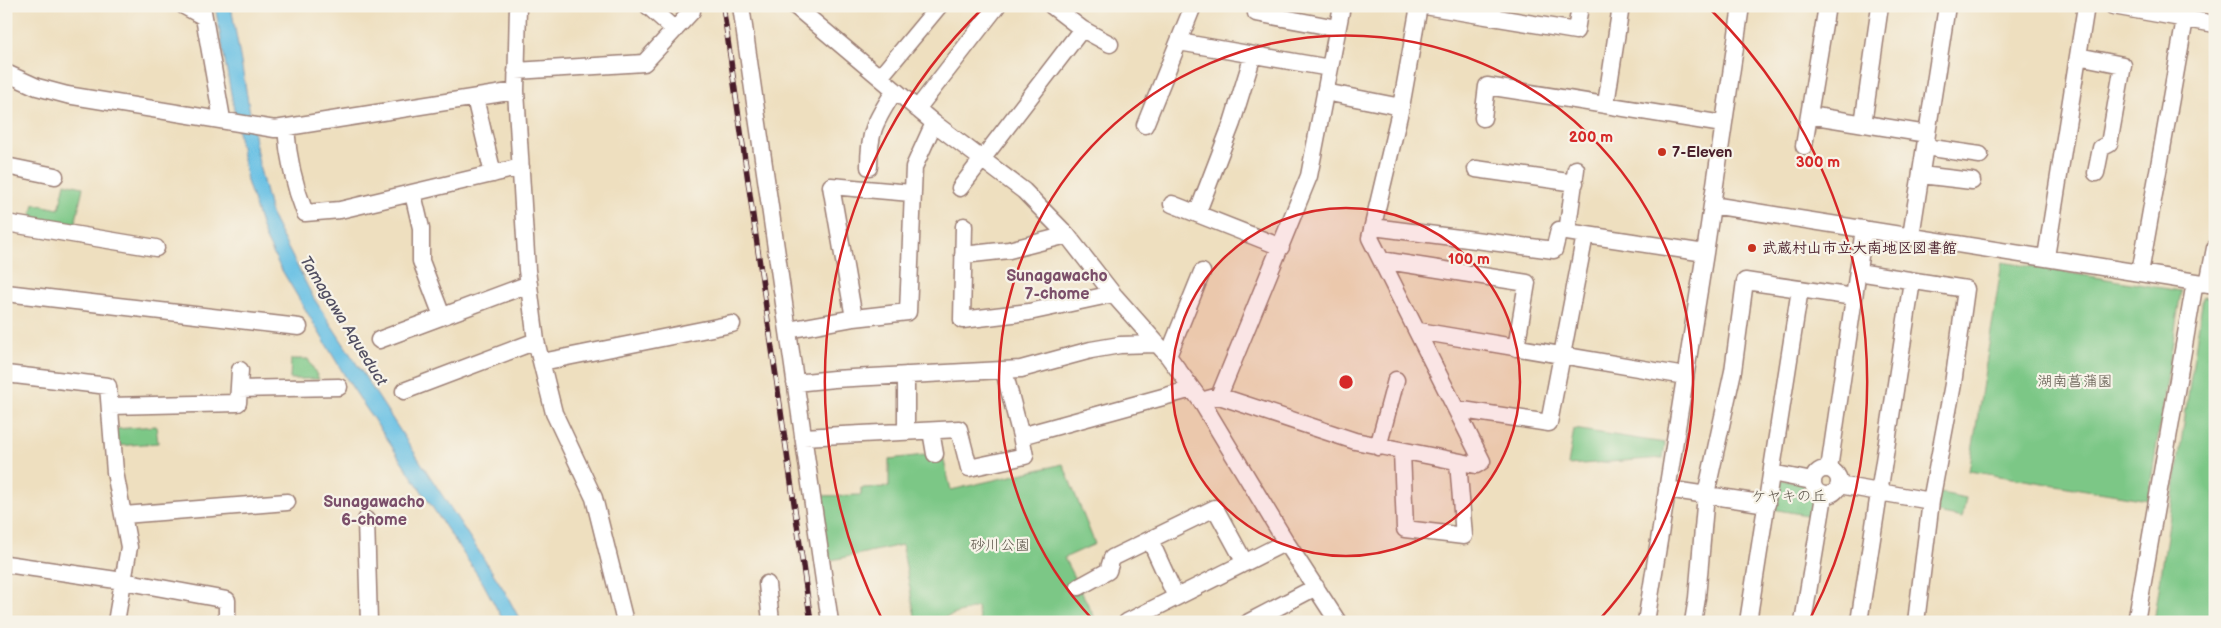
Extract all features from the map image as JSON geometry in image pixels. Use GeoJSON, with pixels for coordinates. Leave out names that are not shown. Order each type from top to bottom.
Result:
{"type":"FeatureCollection","features":[{"type":"Feature","properties":{"kind":"street"},"geometry":{"type":"LineString","coordinates":[[184,6],[203,11],[222,119]]}},
{"type":"Feature","properties":{"kind":"street"},"geometry":{"type":"LineString","coordinates":[[518,6],[516,91],[529,284],[536,342],[554,413],[594,498],[625,622]]}},
{"type":"Feature","properties":{"kind":"street"},"geometry":{"type":"LineString","coordinates":[[648,6],[675,30]]}},
{"type":"Feature","properties":{"kind":"street"},"geometry":{"type":"LineString","coordinates":[[741,6],[830,622]]}},
{"type":"Feature","properties":{"kind":"street"},"geometry":{"type":"LineString","coordinates":[[795,6],[934,123],[1024,191],[1067,235],[1113,294],[1168,356],[1197,395],[1286,542],[1338,622]]}},
{"type":"Feature","properties":{"kind":"street"},"geometry":{"type":"LineString","coordinates":[[880,77],[939,6]]}},
{"type":"Feature","properties":{"kind":"street"},"geometry":{"type":"LineString","coordinates":[[917,109],[997,6]]}},
{"type":"Feature","properties":{"kind":"street"},"geometry":{"type":"LineString","coordinates":[[1052,6],[1082,28],[1110,44]]}},
{"type":"Feature","properties":{"kind":"street"},"geometry":{"type":"LineString","coordinates":[[1146,125],[1193,6]]}},
{"type":"Feature","properties":{"kind":"street"},"geometry":{"type":"LineString","coordinates":[[1258,6],[1256,13],[1338,28]]}},
{"type":"Feature","properties":{"kind":"street"},"geometry":{"type":"LineString","coordinates":[[1220,396],[1308,176],[1342,6]]}},
{"type":"Feature","properties":{"kind":"street"},"geometry":{"type":"LineString","coordinates":[[1021,436],[1197,395],[1220,396],[1378,447],[1458,462],[1476,464],[1482,461],[1419,331],[1370,238],[1401,106],[1419,6]]}},
{"type":"Feature","properties":{"kind":"street"},"geometry":{"type":"LineString","coordinates":[[1425,6],[1576,31],[1580,6]]}},
{"type":"Feature","properties":{"kind":"street"},"geometry":{"type":"LineString","coordinates":[[1606,104],[1621,6]]}},
{"type":"Feature","properties":{"kind":"street"},"geometry":{"type":"LineString","coordinates":[[1804,146],[1827,6]]}},
{"type":"Feature","properties":{"kind":"street"},"geometry":{"type":"LineString","coordinates":[[1864,124],[1880,6]]}},
{"type":"Feature","properties":{"kind":"street"},"geometry":{"type":"LineString","coordinates":[[1911,236],[1947,6]]}},
{"type":"Feature","properties":{"kind":"street"},"geometry":{"type":"LineString","coordinates":[[2046,257],[2086,6]]}},
{"type":"Feature","properties":{"kind":"street"},"geometry":{"type":"LineString","coordinates":[[2114,6],[2215,24]]}},
{"type":"Feature","properties":{"kind":"street"},"geometry":{"type":"LineString","coordinates":[[1646,622],[1705,254],[1737,7]]}},
{"type":"Feature","properties":{"kind":"street"},"geometry":{"type":"LineString","coordinates":[[516,70],[644,63],[692,11]]}},
{"type":"Feature","properties":{"kind":"street"},"geometry":{"type":"LineString","coordinates":[[2140,273],[2185,19]]}},
{"type":"Feature","properties":{"kind":"street"},"geometry":{"type":"LineString","coordinates":[[960,188],[1082,28]]}},
{"type":"Feature","properties":{"kind":"street"},"geometry":{"type":"LineString","coordinates":[[1179,42],[1330,68]]}},
{"type":"Feature","properties":{"kind":"street"},"geometry":{"type":"LineString","coordinates":[[1196,214],[1232,123],[1253,55]]}},
{"type":"Feature","properties":{"kind":"street"},"geometry":{"type":"LineString","coordinates":[[2078,56],[2123,65],[2109,144],[2101,148],[2096,174]]}},
{"type":"Feature","properties":{"kind":"street"},"geometry":{"type":"LineString","coordinates":[[6,73],[67,95],[261,125],[275,129],[516,91]]}},
{"type":"Feature","properties":{"kind":"street"},"geometry":{"type":"LineString","coordinates":[[1483,118],[1487,86],[1723,124]]}},
{"type":"Feature","properties":{"kind":"street"},"geometry":{"type":"LineString","coordinates":[[869,167],[872,128],[895,90]]}},
{"type":"Feature","properties":{"kind":"street"},"geometry":{"type":"LineString","coordinates":[[1325,92],[1401,106]]}},
{"type":"Feature","properties":{"kind":"street"},"geometry":{"type":"LineString","coordinates":[[475,98],[493,174]]}},
{"type":"Feature","properties":{"kind":"street"},"geometry":{"type":"LineString","coordinates":[[1809,115],[1864,124],[1980,155]]}},
{"type":"Feature","properties":{"kind":"street"},"geometry":{"type":"LineString","coordinates":[[788,330],[854,318],[908,312],[911,193],[914,166],[934,123]]}},
{"type":"Feature","properties":{"kind":"street"},"geometry":{"type":"LineString","coordinates":[[286,128],[288,156],[294,187],[305,213],[340,210],[413,194],[521,166]]}},
{"type":"Feature","properties":{"kind":"street"},"geometry":{"type":"LineString","coordinates":[[6,166],[55,176]]}},
{"type":"Feature","properties":{"kind":"street"},"geometry":{"type":"LineString","coordinates":[[1476,169],[1575,176],[1567,232]]}},
{"type":"Feature","properties":{"kind":"street"},"geometry":{"type":"LineString","coordinates":[[1920,175],[1972,182]]}},
{"type":"Feature","properties":{"kind":"street"},"geometry":{"type":"LineString","coordinates":[[854,318],[832,186],[911,193]]}},
{"type":"Feature","properties":{"kind":"street"},"geometry":{"type":"LineString","coordinates":[[413,194],[421,228],[422,261],[442,316]]}},
{"type":"Feature","properties":{"kind":"street"},"geometry":{"type":"LineString","coordinates":[[1172,204],[1281,246]]}},
{"type":"Feature","properties":{"kind":"street"},"geometry":{"type":"LineString","coordinates":[[1712,205],[2206,283]]}},
{"type":"Feature","properties":{"kind":"street"},"geometry":{"type":"LineString","coordinates":[[6,223],[156,248]]}},
{"type":"Feature","properties":{"kind":"street"},"geometry":{"type":"LineString","coordinates":[[964,226],[962,320],[1029,312],[1113,294]]}},
{"type":"Feature","properties":{"kind":"street"},"geometry":{"type":"LineString","coordinates":[[1372,227],[1554,250],[1559,230],[1705,254]]}},
{"type":"Feature","properties":{"kind":"street"},"geometry":{"type":"LineString","coordinates":[[1829,469],[1864,229]]}},
{"type":"Feature","properties":{"kind":"street"},"geometry":{"type":"LineString","coordinates":[[963,255],[1009,250],[1067,235]]}},
{"type":"Feature","properties":{"kind":"street"},"geometry":{"type":"LineString","coordinates":[[1456,409],[1549,423],[1565,347],[1584,235]]}},
{"type":"Feature","properties":{"kind":"street"},"geometry":{"type":"LineString","coordinates":[[2136,622],[2206,283],[2215,248]]}},
{"type":"Feature","properties":{"kind":"street"},"geometry":{"type":"LineString","coordinates":[[1381,260],[1527,283],[1516,348]]}},
{"type":"Feature","properties":{"kind":"street"},"geometry":{"type":"LineString","coordinates":[[1168,356],[1202,272]]}},
{"type":"Feature","properties":{"kind":"street"},"geometry":{"type":"LineString","coordinates":[[1858,272],[1966,289],[1953,384],[1931,501],[1916,622]]}},
{"type":"Feature","properties":{"kind":"street"},"geometry":{"type":"LineString","coordinates":[[1859,622],[1912,281]]}},
{"type":"Feature","properties":{"kind":"street"},"geometry":{"type":"LineString","coordinates":[[1692,622],[1697,598],[1706,494],[1733,371],[1744,282],[1854,296]]}},
{"type":"Feature","properties":{"kind":"street"},"geometry":{"type":"LineString","coordinates":[[379,340],[529,284]]}},
{"type":"Feature","properties":{"kind":"street"},"geometry":{"type":"LineString","coordinates":[[1748,622],[1768,504],[1800,289]]}},
{"type":"Feature","properties":{"kind":"street"},"geometry":{"type":"LineString","coordinates":[[6,292],[299,328]]}},
{"type":"Feature","properties":{"kind":"street"},"geometry":{"type":"LineString","coordinates":[[542,362],[732,324]]}},
{"type":"Feature","properties":{"kind":"street"},"geometry":{"type":"LineString","coordinates":[[1419,331],[1685,376]]}},
{"type":"Feature","properties":{"kind":"street"},"geometry":{"type":"LineString","coordinates":[[404,391],[536,342]]}},
{"type":"Feature","properties":{"kind":"street"},"geometry":{"type":"LineString","coordinates":[[795,383],[906,375],[1004,371],[1020,369],[1091,350],[1120,345],[1156,344]]}},
{"type":"Feature","properties":{"kind":"street"},"geometry":{"type":"LineString","coordinates":[[110,406],[238,403],[240,370]]}},
{"type":"Feature","properties":{"kind":"street"},"geometry":{"type":"LineString","coordinates":[[803,437],[959,428],[969,468],[1025,456],[1004,371]]}},
{"type":"Feature","properties":{"kind":"street"},"geometry":{"type":"LineString","coordinates":[[6,374],[108,386],[115,472],[129,547],[116,622]]}},
{"type":"Feature","properties":{"kind":"street"},"geometry":{"type":"LineString","coordinates":[[906,375],[906,431]]}},
{"type":"Feature","properties":{"kind":"street"},"geometry":{"type":"LineString","coordinates":[[1378,447],[1396,380]]}},
{"type":"Feature","properties":{"kind":"street"},"geometry":{"type":"LineString","coordinates":[[240,389],[339,387]]}},
{"type":"Feature","properties":{"kind":"street"},"geometry":{"type":"LineString","coordinates":[[930,431],[935,454]]}},
{"type":"Feature","properties":{"kind":"street"},"geometry":{"type":"LineString","coordinates":[[1402,452],[1406,529],[1464,536],[1458,462]]}},
{"type":"Feature","properties":{"kind":"street"},"geometry":{"type":"LineString","coordinates":[[1812,481],[1820,470],[1829,469],[1838,476],[1839,485],[1836,492],[1824,496]]}},
{"type":"Feature","properties":{"kind":"street"},"geometry":{"type":"LineString","coordinates":[[1772,474],[1812,481]]}},
{"type":"Feature","properties":{"kind":"street"},"geometry":{"type":"LineString","coordinates":[[1812,481],[1814,489],[1824,496]]}},
{"type":"Feature","properties":{"kind":"street"},"geometry":{"type":"LineString","coordinates":[[1839,485],[1931,501]]}},
{"type":"Feature","properties":{"kind":"street"},"geometry":{"type":"LineString","coordinates":[[1668,489],[1768,504]]}},
{"type":"Feature","properties":{"kind":"street"},"geometry":{"type":"LineString","coordinates":[[1803,622],[1824,496]]}},
{"type":"Feature","properties":{"kind":"street"},"geometry":{"type":"LineString","coordinates":[[124,515],[287,502]]}},
{"type":"Feature","properties":{"kind":"street"},"geometry":{"type":"LineString","coordinates":[[1079,587],[1108,571],[1112,558],[1215,508],[1244,563]]}},
{"type":"Feature","properties":{"kind":"street"},"geometry":{"type":"LineString","coordinates":[[366,520],[369,622]]}},
{"type":"Feature","properties":{"kind":"street"},"geometry":{"type":"LineString","coordinates":[[1150,540],[1176,597]]}},
{"type":"Feature","properties":{"kind":"street"},"geometry":{"type":"LineString","coordinates":[[1127,622],[1286,542]]}},
{"type":"Feature","properties":{"kind":"street"},"geometry":{"type":"LineString","coordinates":[[6,564],[227,600],[227,622]]}},
{"type":"Feature","properties":{"kind":"street"},"geometry":{"type":"LineString","coordinates":[[768,584],[771,621],[768,622]]}},
{"type":"Feature","properties":{"kind":"street"},"geometry":{"type":"LineString","coordinates":[[1249,622],[1316,587]]}},
{"type":"Feature","properties":{"kind":"green space"},"geometry":{"type":"Polygon","coordinates":[[[65,183],[83,187],[74,230],[30,221],[34,204],[59,209],[65,183]]]}},
{"type":"Feature","properties":{"kind":"green space","name":"湖南菖蒲園"},"geometry":{"type":"Polygon","coordinates":[[[2002,262],[2181,291],[2148,500],[1969,471],[2002,262]]]}},
{"type":"Feature","properties":{"kind":"green space"},"geometry":{"type":"Polygon","coordinates":[[[2203,297],[2215,299],[2215,622],[2154,622],[2203,297]]]}},
{"type":"Feature","properties":{"kind":"green space"},"geometry":{"type":"Polygon","coordinates":[[[291,359],[308,359],[319,379],[290,379],[291,359]]]}},
{"type":"Feature","properties":{"kind":"green space"},"geometry":{"type":"Polygon","coordinates":[[[156,426],[158,443],[116,446],[115,429],[156,426]]]}},
{"type":"Feature","properties":{"kind":"green space"},"geometry":{"type":"Polygon","coordinates":[[[1574,429],[1665,443],[1663,458],[1568,465],[1574,429]]]}},
{"type":"Feature","properties":{"kind":"green space","name":"砂川公園"},"geometry":{"type":"Polygon","coordinates":[[[942,453],[951,490],[1063,464],[1095,544],[1064,558],[1097,622],[980,622],[977,607],[931,622],[916,622],[902,545],[827,561],[816,496],[861,495],[861,488],[889,487],[889,459],[942,453]]]}},
{"type":"Feature","properties":{"kind":"green space","name":"ケヤキの丘"},"geometry":{"type":"Polygon","coordinates":[[[1776,479],[1803,483],[1806,492],[1814,499],[1812,516],[1772,509],[1776,479]]]}},
{"type":"Feature","properties":{"kind":"green space"},"geometry":{"type":"Polygon","coordinates":[[[1936,492],[1966,498],[1962,518],[1933,512],[1936,492]]]}},
{"type":"Feature","properties":{"kind":"water"},"geometry":{"type":"Polygon","coordinates":[[[215,6],[231,6],[260,169],[272,217],[313,297],[504,590],[521,622],[504,622],[483,583],[348,381],[280,267],[265,237],[247,181],[215,6]]]}},
{"type":"Feature","properties":{"kind":"railway"},"geometry":{"type":"LineString","coordinates":[[723,6],[811,622]]}},
{"type":"Feature","properties":{"kind":"place","name":"7-Eleven"},"geometry":{"type":"Point","coordinates":[1662,152]}},
{"type":"Feature","properties":{"kind":"place","name":"武蔵村山市立大南地区図書館"},"geometry":{"type":"Point","coordinates":[1752,248]}},
{"type":"Feature","properties":{"kind":"district","name":"Sunagawacho 7-chome"},"geometry":{"type":"Point","coordinates":[1057,285]}},
{"type":"Feature","properties":{"kind":"district","name":"Sunagawacho 6-chome"},"geometry":{"type":"Point","coordinates":[374,511]}},
{"type":"Feature","properties":{"kind":"water label","name":"Tamagawa Aqueduct"},"geometry":{"type":"Point","coordinates":[343,321]}}]}
